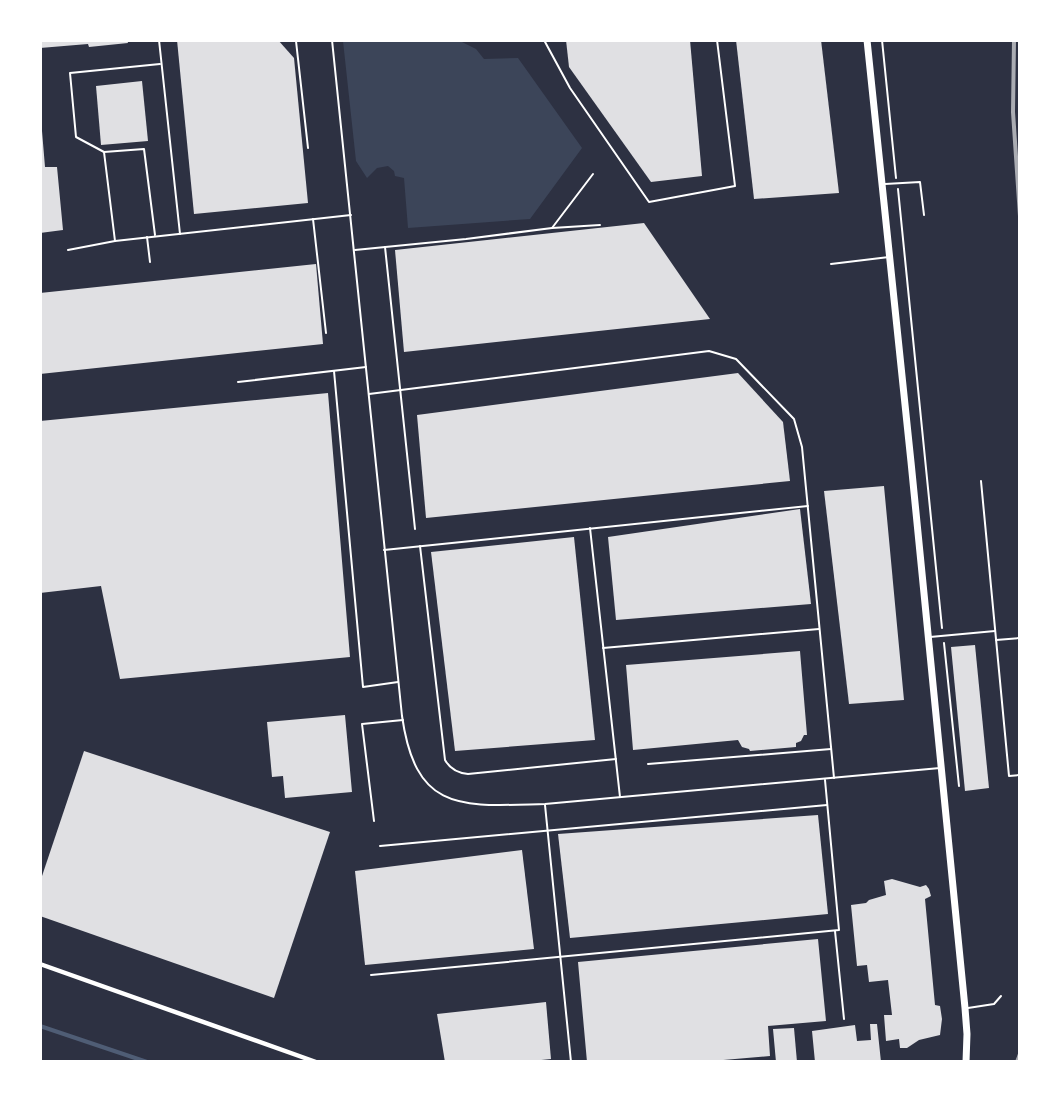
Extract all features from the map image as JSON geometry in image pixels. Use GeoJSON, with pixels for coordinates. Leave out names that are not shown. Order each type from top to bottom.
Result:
{"type":"FeatureCollection","features":[{"type":"Feature","properties":{"kind":"main road"},"geometry":{"type":"LineString","coordinates":[[867,40],[965,1008],[966,1062]]}},
{"type":"Feature","properties":{"kind":"street"},"geometry":{"type":"LineString","coordinates":[[40,964],[316,1062]]}},
{"type":"Feature","properties":{"kind":"lane"},"geometry":{"type":"LineString","coordinates":[[159,40],[180,234]]}},
{"type":"Feature","properties":{"kind":"lane"},"geometry":{"type":"LineString","coordinates":[[332,40],[398,682],[403,720],[413,763],[422,778],[432,789],[446,797],[467,804],[544,804],[940,768]]}},
{"type":"Feature","properties":{"kind":"lane"},"geometry":{"type":"LineString","coordinates":[[544,40],[570,88],[649,202],[735,186],[717,40]]}},
{"type":"Feature","properties":{"kind":"lane"},"geometry":{"type":"LineString","coordinates":[[297,41],[308,148]]}},
{"type":"Feature","properties":{"kind":"lane"},"geometry":{"type":"LineString","coordinates":[[156,236],[144,149],[104,152],[76,137],[70,73],[161,64]]}},
{"type":"Feature","properties":{"kind":"lane"},"geometry":{"type":"LineString","coordinates":[[104,152],[115,241]]}},
{"type":"Feature","properties":{"kind":"lane"},"geometry":{"type":"LineString","coordinates":[[552,228],[593,174]]}},
{"type":"Feature","properties":{"kind":"lane"},"geometry":{"type":"LineString","coordinates":[[882,184],[920,182],[924,215]]}},
{"type":"Feature","properties":{"kind":"lane"},"geometry":{"type":"LineString","coordinates":[[68,250],[147,237],[351,215]]}},
{"type":"Feature","properties":{"kind":"lane"},"geometry":{"type":"LineString","coordinates":[[314,219],[326,333]]}},
{"type":"Feature","properties":{"kind":"lane"},"geometry":{"type":"LineString","coordinates":[[355,250],[552,228],[600,225]]}},
{"type":"Feature","properties":{"kind":"lane"},"geometry":{"type":"LineString","coordinates":[[147,237],[150,261]]}},
{"type":"Feature","properties":{"kind":"lane"},"geometry":{"type":"LineString","coordinates":[[385,247],[415,529]]}},
{"type":"Feature","properties":{"kind":"lane"},"geometry":{"type":"LineString","coordinates":[[831,264],[889,257]]}},
{"type":"Feature","properties":{"kind":"lane"},"geometry":{"type":"LineString","coordinates":[[369,394],[709,351],[736,359],[794,419],[802,447],[834,778]]}},
{"type":"Feature","properties":{"kind":"lane"},"geometry":{"type":"LineString","coordinates":[[238,382],[366,367]]}},
{"type":"Feature","properties":{"kind":"lane"},"geometry":{"type":"LineString","coordinates":[[334,370],[363,687],[398,682]]}},
{"type":"Feature","properties":{"kind":"lane"},"geometry":{"type":"LineString","coordinates":[[981,481],[1009,776],[1020,774]]}},
{"type":"Feature","properties":{"kind":"lane"},"geometry":{"type":"LineString","coordinates":[[384,550],[808,506]]}},
{"type":"Feature","properties":{"kind":"lane"},"geometry":{"type":"LineString","coordinates":[[590,528],[620,798]]}},
{"type":"Feature","properties":{"kind":"lane"},"geometry":{"type":"LineString","coordinates":[[420,546],[445,760],[448,766],[461,774],[468,774],[615,759]]}},
{"type":"Feature","properties":{"kind":"lane"},"geometry":{"type":"LineString","coordinates":[[603,648],[819,629]]}},
{"type":"Feature","properties":{"kind":"lane"},"geometry":{"type":"LineString","coordinates":[[928,637],[995,631]]}},
{"type":"Feature","properties":{"kind":"lane"},"geometry":{"type":"LineString","coordinates":[[996,640],[1020,638]]}},
{"type":"Feature","properties":{"kind":"lane"},"geometry":{"type":"LineString","coordinates":[[374,821],[362,724],[403,720]]}},
{"type":"Feature","properties":{"kind":"lane"},"geometry":{"type":"LineString","coordinates":[[648,764],[831,749]]}},
{"type":"Feature","properties":{"kind":"lane"},"geometry":{"type":"LineString","coordinates":[[371,975],[839,930],[824,779]]}},
{"type":"Feature","properties":{"kind":"lane"},"geometry":{"type":"LineString","coordinates":[[544,804],[571,1062]]}},
{"type":"Feature","properties":{"kind":"lane"},"geometry":{"type":"LineString","coordinates":[[380,846],[827,805]]}},
{"type":"Feature","properties":{"kind":"lane"},"geometry":{"type":"LineString","coordinates":[[835,931],[844,1019]]}},
{"type":"Feature","properties":{"kind":"lane"},"geometry":{"type":"LineString","coordinates":[[965,1008],[994,1004],[1001,996]]}},
{"type":"Feature","properties":{"kind":"path"},"geometry":{"type":"LineString","coordinates":[[882,40],[959,786]]}},
{"type":"Feature","properties":{"kind":"shaded area"},"geometry":{"type":"Polygon","coordinates":[[[343,41],[460,41],[476,49],[484,59],[518,58],[582,148],[530,219],[408,228],[404,178],[395,176],[394,171],[388,166],[377,168],[367,178],[356,161],[343,41]]]}},
{"type":"Feature","properties":{"kind":"building"},"geometry":{"type":"Polygon","coordinates":[[[40,40],[127,40],[128,43],[40,48],[40,40]]]}},
{"type":"Feature","properties":{"kind":"building"},"geometry":{"type":"Polygon","coordinates":[[[177,40],[278,40],[294,58],[308,203],[194,214],[177,40]]]}},
{"type":"Feature","properties":{"kind":"building"},"geometry":{"type":"Polygon","coordinates":[[[566,40],[690,40],[702,176],[651,182],[569,67],[566,40]]]}},
{"type":"Feature","properties":{"kind":"building"},"geometry":{"type":"Polygon","coordinates":[[[736,40],[821,40],[839,193],[754,199],[736,40]]]}},
{"type":"Feature","properties":{"kind":"building"},"geometry":{"type":"Polygon","coordinates":[[[142,81],[148,141],[101,145],[96,86],[142,81]]]}},
{"type":"Feature","properties":{"kind":"building"},"geometry":{"type":"Polygon","coordinates":[[[40,131],[42,131],[45,167],[57,167],[63,230],[40,233],[40,131]]]}},
{"type":"Feature","properties":{"kind":"building"},"geometry":{"type":"Polygon","coordinates":[[[644,223],[710,319],[404,352],[395,250],[644,223]]]}},
{"type":"Feature","properties":{"kind":"building"},"geometry":{"type":"Polygon","coordinates":[[[316,264],[323,344],[40,374],[40,293],[316,264]]]}},
{"type":"Feature","properties":{"kind":"building"},"geometry":{"type":"Polygon","coordinates":[[[738,373],[783,422],[790,481],[426,518],[417,415],[738,373]]]}},
{"type":"Feature","properties":{"kind":"building"},"geometry":{"type":"Polygon","coordinates":[[[328,393],[350,657],[120,679],[101,586],[40,593],[40,421],[328,393]]]}},
{"type":"Feature","properties":{"kind":"building"},"geometry":{"type":"Polygon","coordinates":[[[884,486],[904,700],[849,704],[824,491],[884,486]]]}},
{"type":"Feature","properties":{"kind":"building"},"geometry":{"type":"Polygon","coordinates":[[[800,509],[811,604],[616,620],[608,537],[800,509]]]}},
{"type":"Feature","properties":{"kind":"building"},"geometry":{"type":"Polygon","coordinates":[[[574,537],[595,740],[455,751],[431,552],[574,537]]]}},
{"type":"Feature","properties":{"kind":"building"},"geometry":{"type":"Polygon","coordinates":[[[975,645],[989,788],[965,791],[951,647],[975,645]]]}},
{"type":"Feature","properties":{"kind":"building"},"geometry":{"type":"Polygon","coordinates":[[[800,651],[807,735],[796,743],[796,747],[750,751],[742,747],[738,740],[633,750],[626,665],[800,651]]]}},
{"type":"Feature","properties":{"kind":"building"},"geometry":{"type":"Polygon","coordinates":[[[345,715],[352,792],[285,798],[283,776],[272,777],[267,722],[345,715]]]}},
{"type":"Feature","properties":{"kind":"building"},"geometry":{"type":"Polygon","coordinates":[[[84,751],[330,832],[274,998],[40,916],[40,882],[84,751]]]}},
{"type":"Feature","properties":{"kind":"building"},"geometry":{"type":"Polygon","coordinates":[[[818,815],[828,914],[570,938],[558,834],[818,815]]]}},
{"type":"Feature","properties":{"kind":"building"},"geometry":{"type":"Polygon","coordinates":[[[522,850],[534,949],[365,965],[355,871],[522,850]]]}},
{"type":"Feature","properties":{"kind":"building"},"geometry":{"type":"Polygon","coordinates":[[[892,879],[920,887],[926,885],[929,889],[931,896],[925,899],[935,1005],[940,1006],[942,1019],[940,1035],[919,1040],[907,1048],[900,1048],[899,1039],[886,1041],[884,1015],[892,1015],[888,980],[869,982],[867,965],[857,966],[851,905],[866,903],[886,895],[884,881],[892,879]]]}},
{"type":"Feature","properties":{"kind":"building"},"geometry":{"type":"Polygon","coordinates":[[[818,939],[826,1021],[768,1026],[770,1056],[700,1062],[587,1062],[578,962],[818,939]]]}},
{"type":"Feature","properties":{"kind":"building"},"geometry":{"type":"Polygon","coordinates":[[[546,1002],[551,1059],[522,1062],[445,1062],[437,1014],[546,1002]]]}},
{"type":"Feature","properties":{"kind":"building"},"geometry":{"type":"Polygon","coordinates":[[[870,1024],[877,1024],[881,1062],[815,1062],[812,1031],[855,1025],[857,1041],[871,1040],[870,1024]]]}},
{"type":"Feature","properties":{"kind":"building"},"geometry":{"type":"Polygon","coordinates":[[[794,1028],[797,1062],[776,1062],[773,1029],[794,1028]]]}},
{"type":"Feature","properties":{"kind":"waterway"},"geometry":{"type":"LineString","coordinates":[[40,1026],[147,1062]]}},
{"type":"Feature","properties":{"kind":"railway"},"geometry":{"type":"LineString","coordinates":[[1014,40],[1013,112],[1020,216]]}},
{"type":"Feature","properties":{"kind":"railway"},"geometry":{"type":"LineString","coordinates":[[1017,1062],[1020,1054]]}}]}
